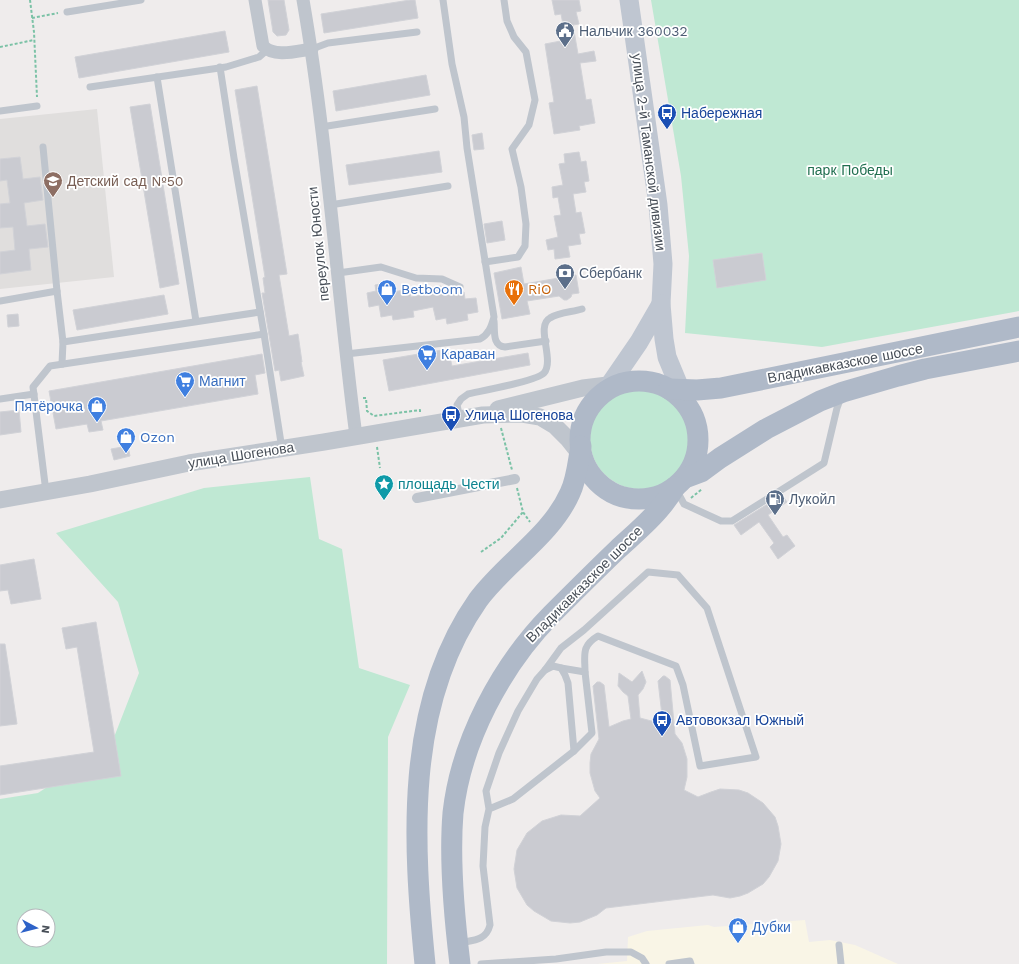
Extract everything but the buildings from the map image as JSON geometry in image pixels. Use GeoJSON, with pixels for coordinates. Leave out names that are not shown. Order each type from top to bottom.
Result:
{"type":"FeatureCollection","features":[{"type":"Feature","properties":{"kind":"main road","name":"улица 2-й Таманской дивизии"},"geometry":{"type":"LineString","coordinates":[[629,0],[658,205],[663,264],[661,304],[667,357],[678,394]]}},
{"type":"Feature","properties":{"kind":"main road"},"geometry":{"type":"LineString","coordinates":[[425,964],[418,866],[418,799],[425,733],[434,693],[458,632],[475,604],[495,580],[540,534],[563,507],[573,488],[581,452],[583,422],[588,411],[595,401],[612,387],[661,304]]}},
{"type":"Feature","properties":{"kind":"main road","name":"Владикавказское шоссе"},"geometry":{"type":"LineString","coordinates":[[678,394],[721,388],[1019,327]]}},
{"type":"Feature","properties":{"kind":"main road","name":"Владикавказское шоссе"},"geometry":{"type":"LineString","coordinates":[[460,964],[452,839],[458,785],[464,760],[476,729],[491,698],[515,658],[542,624],[660,508],[680,483],[701,472],[766,429],[820,401],[843,392],[918,371],[1019,351]]}},
{"type":"Feature","properties":{"kind":"main road"},"geometry":{"type":"LineString","coordinates":[[581,452],[590,472],[601,485],[614,493],[630,498],[646,499],[661,495],[680,483],[694,460],[698,441],[695,421],[693,415],[678,394],[652,382],[642,381],[612,387]]}},
{"type":"Feature","properties":{"kind":"street"},"geometry":{"type":"LineString","coordinates":[[255,0],[264,46],[267,50],[278,53],[312,49]]}},
{"type":"Feature","properties":{"kind":"street","name":"переулок Юности"},"geometry":{"type":"LineString","coordinates":[[303,0],[312,49],[356,436]]}},
{"type":"Feature","properties":{"kind":"street"},"geometry":{"type":"LineString","coordinates":[[483,415],[502,407],[583,388],[612,387]]}},
{"type":"Feature","properties":{"kind":"street"},"geometry":{"type":"LineString","coordinates":[[483,415],[522,414],[540,417],[555,426],[581,452]]}},
{"type":"Feature","properties":{"kind":"street","name":"улица Шогенова"},"geometry":{"type":"LineString","coordinates":[[0,500],[189,463],[483,415]]}},
{"type":"Feature","properties":{"kind":"street"},"geometry":{"type":"LineString","coordinates":[[417,495],[514,477]]}},
{"type":"Feature","properties":{"kind":"lane"},"geometry":{"type":"LineString","coordinates":[[67,12],[141,0]]}},
{"type":"Feature","properties":{"kind":"lane"},"geometry":{"type":"LineString","coordinates":[[443,0],[452,64],[464,118],[467,148],[494,317],[496,343],[505,347],[546,341]]}},
{"type":"Feature","properties":{"kind":"lane"},"geometry":{"type":"LineString","coordinates":[[485,262],[518,257],[525,246],[526,224],[521,187],[512,149],[529,125],[535,100],[526,52],[514,37],[507,21],[504,0]]}},
{"type":"Feature","properties":{"kind":"lane"},"geometry":{"type":"LineString","coordinates":[[312,49],[328,43],[417,32]]}},
{"type":"Feature","properties":{"kind":"lane"},"geometry":{"type":"LineString","coordinates":[[90,87],[220,68],[259,57],[267,50]]}},
{"type":"Feature","properties":{"kind":"lane"},"geometry":{"type":"LineString","coordinates":[[220,68],[282,449]]}},
{"type":"Feature","properties":{"kind":"lane"},"geometry":{"type":"LineString","coordinates":[[157,77],[196,321]]}},
{"type":"Feature","properties":{"kind":"lane"},"geometry":{"type":"LineString","coordinates":[[0,110],[37,106]]}},
{"type":"Feature","properties":{"kind":"lane"},"geometry":{"type":"LineString","coordinates":[[321,127],[435,109]]}},
{"type":"Feature","properties":{"kind":"lane"},"geometry":{"type":"LineString","coordinates":[[43,147],[63,342],[62,364]]}},
{"type":"Feature","properties":{"kind":"lane"},"geometry":{"type":"LineString","coordinates":[[330,205],[448,186]]}},
{"type":"Feature","properties":{"kind":"lane"},"geometry":{"type":"LineString","coordinates":[[338,273],[381,267],[416,278],[442,279],[460,287]]}},
{"type":"Feature","properties":{"kind":"lane"},"geometry":{"type":"LineString","coordinates":[[0,301],[57,291]]}},
{"type":"Feature","properties":{"kind":"lane"},"geometry":{"type":"LineString","coordinates":[[460,419],[457,405],[464,396],[530,379],[544,373],[548,362],[545,324],[548,319],[582,309]]}},
{"type":"Feature","properties":{"kind":"lane"},"geometry":{"type":"LineString","coordinates":[[63,342],[260,312]]}},
{"type":"Feature","properties":{"kind":"lane"},"geometry":{"type":"LineString","coordinates":[[346,354],[480,338],[487,335],[494,317]]}},
{"type":"Feature","properties":{"kind":"lane"},"geometry":{"type":"LineString","coordinates":[[46,492],[33,387],[50,366],[264,334]]}},
{"type":"Feature","properties":{"kind":"lane"},"geometry":{"type":"LineString","coordinates":[[680,483],[684,504],[721,521],[732,521],[824,463],[837,408],[843,392]]}},
{"type":"Feature","properties":{"kind":"lane"},"geometry":{"type":"LineString","coordinates":[[0,399],[34,394]]}},
{"type":"Feature","properties":{"kind":"lane"},"geometry":{"type":"LineString","coordinates":[[458,943],[483,938],[489,931],[490,925],[483,866],[483,849],[489,809],[486,791],[499,753],[518,711],[537,679],[561,648],[584,630],[648,572],[678,576],[707,608],[756,757],[700,766],[683,685],[676,666],[598,636],[590,641],[584,650],[592,733],[574,751],[513,799],[489,809]]}},
{"type":"Feature","properties":{"kind":"lane"},"geometry":{"type":"LineString","coordinates":[[545,670],[553,666],[585,672]]}},
{"type":"Feature","properties":{"kind":"lane"},"geometry":{"type":"LineString","coordinates":[[561,668],[565,674],[568,684],[574,751]]}},
{"type":"Feature","properties":{"kind":"lane"},"geometry":{"type":"LineString","coordinates":[[839,945],[841,964]]}},
{"type":"Feature","properties":{"kind":"lane"},"geometry":{"type":"LineString","coordinates":[[481,964],[606,952],[631,952],[642,958],[646,964]]}},
{"type":"Feature","properties":{"kind":"lane"},"geometry":{"type":"LineString","coordinates":[[669,964],[690,961],[691,964]]}},
{"type":"Feature","properties":{"kind":"path"},"geometry":{"type":"LineString","coordinates":[[30,0],[34,40],[37,106]]}},
{"type":"Feature","properties":{"kind":"path"},"geometry":{"type":"LineString","coordinates":[[32,18],[67,12]]}},
{"type":"Feature","properties":{"kind":"path"},"geometry":{"type":"LineString","coordinates":[[0,47],[34,40]]}},
{"type":"Feature","properties":{"kind":"path"},"geometry":{"type":"LineString","coordinates":[[358,399],[366,398],[367,411],[374,416],[420,410],[421,416]]}},
{"type":"Feature","properties":{"kind":"path"},"geometry":{"type":"LineString","coordinates":[[500,424],[523,512],[532,525]]}},
{"type":"Feature","properties":{"kind":"path"},"geometry":{"type":"LineString","coordinates":[[370,447],[377,446],[380,468]]}},
{"type":"Feature","properties":{"kind":"path"},"geometry":{"type":"LineString","coordinates":[[481,552],[501,538],[523,512]]}},
{"type":"Feature","properties":{"kind":"shaded area","name":"Детский сад №50"},"geometry":{"type":"Polygon","coordinates":[[[97,109],[114,277],[0,289],[0,119],[97,109]]]}},
{"type":"Feature","properties":{"kind":"shaded area","name":"Дубки"},"geometry":{"type":"Polygon","coordinates":[[[805,920],[809,942],[830,940],[855,945],[898,964],[597,964],[627,961],[628,937],[647,931],[708,925],[714,927],[805,920]]]}},
{"type":"Feature","properties":{"kind":"green space","name":"парк Победы"},"geometry":{"type":"Polygon","coordinates":[[[651,0],[1019,0],[1019,311],[822,347],[685,333],[689,256],[681,176],[651,0]]]}},
{"type":"Feature","properties":{"kind":"green space"},"geometry":{"type":"Polygon","coordinates":[[[640,389],[659,393],[675,404],[686,420],[690,439],[686,458],[675,474],[659,485],[640,489],[621,485],[605,474],[594,458],[590,439],[594,420],[605,404],[621,393],[640,389]]]}},
{"type":"Feature","properties":{"kind":"green space"},"geometry":{"type":"Polygon","coordinates":[[[310,477],[319,539],[342,549],[359,668],[410,685],[388,737],[387,964],[0,964],[0,799],[38,793],[111,745],[139,673],[118,602],[56,533],[204,488],[310,477]]]}},
{"type":"Feature","properties":{"kind":"place","name":"Нальчик 360032"},"geometry":{"type":"Point","coordinates":[565,48]}},
{"type":"Feature","properties":{"kind":"place","name":"Набережная"},"geometry":{"type":"Point","coordinates":[667,130]}},
{"type":"Feature","properties":{"kind":"place","name":"Детский сад №50"},"geometry":{"type":"Point","coordinates":[53,198]}},
{"type":"Feature","properties":{"kind":"place","name":"Сбербанк"},"geometry":{"type":"Point","coordinates":[565,290]}},
{"type":"Feature","properties":{"kind":"place","name":"Betboom"},"geometry":{"type":"Point","coordinates":[387,306]}},
{"type":"Feature","properties":{"kind":"place","name":"RiO"},"geometry":{"type":"Point","coordinates":[514,306]}},
{"type":"Feature","properties":{"kind":"place","name":"Караван"},"geometry":{"type":"Point","coordinates":[427,371]}},
{"type":"Feature","properties":{"kind":"place","name":"Магнит"},"geometry":{"type":"Point","coordinates":[185,398]}},
{"type":"Feature","properties":{"kind":"place","name":"Пятёрочка"},"geometry":{"type":"Point","coordinates":[97,423]}},
{"type":"Feature","properties":{"kind":"place","name":"Улица Шогенова"},"geometry":{"type":"Point","coordinates":[451,432]}},
{"type":"Feature","properties":{"kind":"place","name":"Ozon"},"geometry":{"type":"Point","coordinates":[126,454]}},
{"type":"Feature","properties":{"kind":"place","name":"площадь Чести"},"geometry":{"type":"Point","coordinates":[384,501]}},
{"type":"Feature","properties":{"kind":"place","name":"Лукойл"},"geometry":{"type":"Point","coordinates":[775,516]}},
{"type":"Feature","properties":{"kind":"place","name":"Автовокзал Южный"},"geometry":{"type":"Point","coordinates":[662,737]}},
{"type":"Feature","properties":{"kind":"place","name":"Дубки"},"geometry":{"type":"Point","coordinates":[738,944]}}]}
